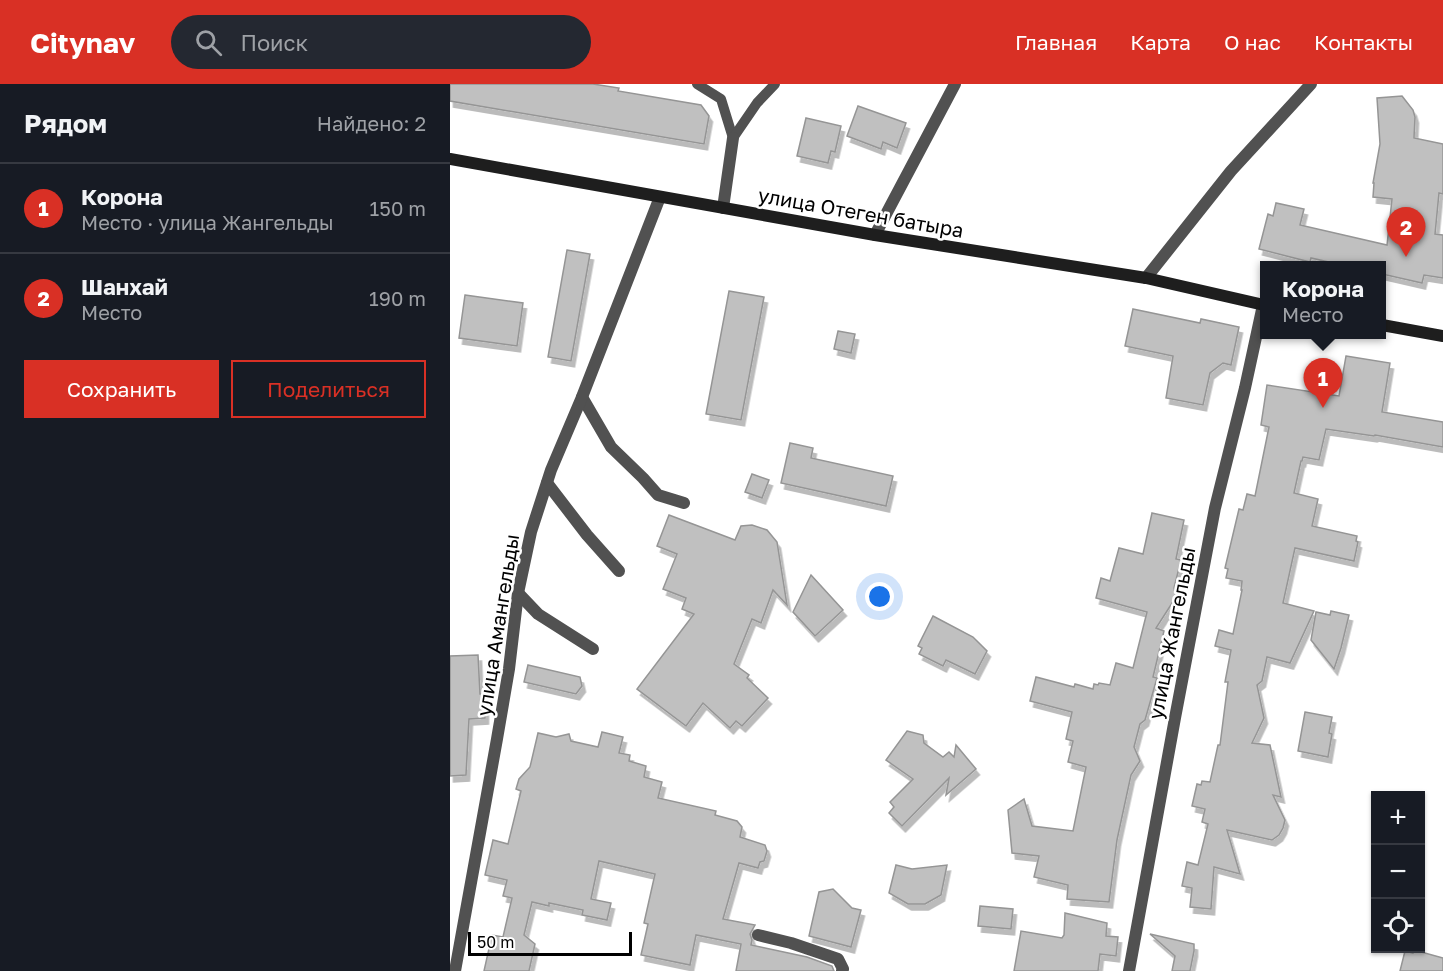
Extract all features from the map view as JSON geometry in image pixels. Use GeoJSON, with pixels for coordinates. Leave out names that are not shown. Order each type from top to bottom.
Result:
{"type":"FeatureCollection","features":[{"type":"Feature","properties":{"kind":"main road","name":"улица Отеген батыра"},"geometry":{"type":"LineString","coordinates":[[450,159],[875,235],[1146,278],[1260,304]]}},
{"type":"Feature","properties":{"kind":"main road"},"geometry":{"type":"LineString","coordinates":[[1386,326],[1443,336]]}},
{"type":"Feature","properties":{"kind":"street"},"geometry":{"type":"LineString","coordinates":[[875,235],[955,84]]}},
{"type":"Feature","properties":{"kind":"street"},"geometry":{"type":"LineString","coordinates":[[1146,278],[1231,171],[1311,84]]}},
{"type":"Feature","properties":{"kind":"street"},"geometry":{"type":"LineString","coordinates":[[723,208],[733,138]]}},
{"type":"Feature","properties":{"kind":"street","name":"улица Амангельды"},"geometry":{"type":"LineString","coordinates":[[455,971],[509,669],[518,593],[531,532],[546,483],[660,197]]}},
{"type":"Feature","properties":{"kind":"street","name":"улица Жангельды"},"geometry":{"type":"LineString","coordinates":[[1129,971],[1215,508],[1260,322]]}},
{"type":"Feature","properties":{"kind":"street"},"geometry":{"type":"LineString","coordinates":[[582,397],[611,447],[658,495],[684,503]]}},
{"type":"Feature","properties":{"kind":"street"},"geometry":{"type":"LineString","coordinates":[[546,483],[619,571]]}},
{"type":"Feature","properties":{"kind":"street"},"geometry":{"type":"LineString","coordinates":[[518,593],[537,614],[593,649]]}},
{"type":"Feature","properties":{"kind":"street"},"geometry":{"type":"LineString","coordinates":[[758,935],[791,943],[838,959],[842,971]]}},
{"type":"Feature","properties":{"kind":"lane"},"geometry":{"type":"LineString","coordinates":[[697,84],[721,99],[733,138]]}},
{"type":"Feature","properties":{"kind":"lane"},"geometry":{"type":"LineString","coordinates":[[733,138],[775,84]]}},
{"type":"Feature","properties":{"kind":"building"},"geometry":{"type":"Polygon","coordinates":[[[450,84],[593,84],[619,88],[618,91],[701,105],[709,116],[704,144],[450,101],[450,84]]]}},
{"type":"Feature","properties":{"kind":"building"},"geometry":{"type":"Polygon","coordinates":[[[1402,96],[1413,110],[1415,117],[1414,138],[1443,144],[1443,194],[1439,193],[1435,234],[1443,235],[1443,278],[1424,275],[1422,283],[1386,275],[1386,261],[1324,261],[1311,258],[1310,261],[1306,261],[1259,249],[1268,214],[1273,216],[1276,203],[1304,209],[1300,225],[1387,245],[1392,199],[1373,197],[1373,183],[1380,144],[1377,98],[1402,96]]]}},
{"type":"Feature","properties":{"kind":"building"},"geometry":{"type":"Polygon","coordinates":[[[858,106],[906,123],[897,148],[883,142],[881,149],[847,136],[858,106]]]}},
{"type":"Feature","properties":{"kind":"building"},"geometry":{"type":"Polygon","coordinates":[[[806,118],[841,126],[835,152],[831,151],[828,163],[797,156],[806,118]]]}},
{"type":"Feature","properties":{"kind":"building"},"geometry":{"type":"Polygon","coordinates":[[[567,250],[590,254],[571,361],[548,357],[567,250]]]}},
{"type":"Feature","properties":{"kind":"building"},"geometry":{"type":"Polygon","coordinates":[[[729,291],[764,297],[741,420],[706,414],[729,291]]]}},
{"type":"Feature","properties":{"kind":"building"},"geometry":{"type":"Polygon","coordinates":[[[465,295],[523,303],[517,346],[459,338],[465,295]]]}},
{"type":"Feature","properties":{"kind":"building"},"geometry":{"type":"Polygon","coordinates":[[[1133,309],[1200,323],[1201,319],[1239,327],[1231,365],[1223,363],[1210,373],[1203,405],[1166,398],[1173,356],[1125,346],[1133,309]]]}},
{"type":"Feature","properties":{"kind":"building"},"geometry":{"type":"Polygon","coordinates":[[[838,331],[855,334],[851,353],[834,349],[838,331]]]}},
{"type":"Feature","properties":{"kind":"building"},"geometry":{"type":"Polygon","coordinates":[[[1346,356],[1390,363],[1382,412],[1443,422],[1443,447],[1326,429],[1319,460],[1303,457],[1294,493],[1318,499],[1312,526],[1357,536],[1354,561],[1295,548],[1283,603],[1314,611],[1290,663],[1267,657],[1262,681],[1257,685],[1264,718],[1252,743],[1270,745],[1281,797],[1273,795],[1285,820],[1283,828],[1272,840],[1227,830],[1240,874],[1214,867],[1211,909],[1190,907],[1192,888],[1182,886],[1187,862],[1198,865],[1208,824],[1202,822],[1205,809],[1192,806],[1197,784],[1201,785],[1202,781],[1210,782],[1218,745],[1220,745],[1228,682],[1225,682],[1231,650],[1215,646],[1219,630],[1233,634],[1242,590],[1242,581],[1226,578],[1228,569],[1225,568],[1239,509],[1243,510],[1247,494],[1255,496],[1269,427],[1261,425],[1267,385],[1339,396],[1346,356]]]}},
{"type":"Feature","properties":{"kind":"building"},"geometry":{"type":"Polygon","coordinates":[[[790,443],[813,448],[811,458],[893,476],[886,506],[781,483],[790,443]]]}},
{"type":"Feature","properties":{"kind":"building"},"geometry":{"type":"Polygon","coordinates":[[[752,474],[769,480],[762,498],[745,492],[752,474]]]}},
{"type":"Feature","properties":{"kind":"building"},"geometry":{"type":"Polygon","coordinates":[[[1152,513],[1184,520],[1176,559],[1181,560],[1174,588],[1176,597],[1156,628],[1164,631],[1153,677],[1157,678],[1145,720],[1140,724],[1134,747],[1140,761],[1131,775],[1117,840],[1109,902],[1067,899],[1068,885],[1034,877],[1039,856],[1012,853],[1008,810],[1024,799],[1032,826],[1073,831],[1086,767],[1068,762],[1073,741],[1066,739],[1072,712],[1030,701],[1036,677],[1074,687],[1075,684],[1093,689],[1094,684],[1110,685],[1116,663],[1133,668],[1147,612],[1096,598],[1101,578],[1110,581],[1119,548],[1143,554],[1152,513]]]}},
{"type":"Feature","properties":{"kind":"building"},"geometry":{"type":"Polygon","coordinates":[[[669,515],[735,540],[741,526],[752,525],[767,530],[777,542],[787,605],[773,590],[761,623],[752,619],[734,664],[749,675],[747,678],[768,698],[742,726],[736,721],[730,728],[703,703],[686,726],[637,689],[694,614],[682,609],[686,598],[663,589],[677,554],[657,546],[669,515]]]}},
{"type":"Feature","properties":{"kind":"building"},"geometry":{"type":"Polygon","coordinates":[[[811,575],[843,610],[815,636],[793,612],[811,575]]]}},
{"type":"Feature","properties":{"kind":"building"},"geometry":{"type":"Polygon","coordinates":[[[1331,611],[1349,615],[1334,669],[1311,640],[1316,612],[1330,615],[1331,611]]]}},
{"type":"Feature","properties":{"kind":"building"},"geometry":{"type":"Polygon","coordinates":[[[933,616],[973,637],[987,651],[975,674],[946,660],[943,666],[919,654],[922,648],[918,646],[933,616]]]}},
{"type":"Feature","properties":{"kind":"building"},"geometry":{"type":"Polygon","coordinates":[[[478,655],[480,694],[485,694],[485,718],[469,719],[466,775],[450,776],[450,656],[478,655]]]}},
{"type":"Feature","properties":{"kind":"building"},"geometry":{"type":"Polygon","coordinates":[[[528,665],[580,677],[582,686],[576,694],[524,682],[528,665]]]}},
{"type":"Feature","properties":{"kind":"building"},"geometry":{"type":"Polygon","coordinates":[[[1305,712],[1332,717],[1328,757],[1298,751],[1305,712]]]}},
{"type":"Feature","properties":{"kind":"building"},"geometry":{"type":"Polygon","coordinates":[[[907,731],[923,735],[924,743],[943,757],[949,752],[954,757],[956,745],[976,769],[946,795],[949,778],[902,826],[889,813],[894,807],[890,802],[913,779],[886,760],[907,731]]]}},
{"type":"Feature","properties":{"kind":"building"},"geometry":{"type":"Polygon","coordinates":[[[602,732],[623,737],[619,753],[630,755],[629,761],[646,766],[644,777],[662,782],[658,798],[716,811],[715,815],[737,821],[742,827],[740,837],[765,845],[767,851],[764,861],[760,862],[758,868],[739,863],[723,919],[755,925],[750,934],[751,945],[807,957],[832,966],[834,971],[736,971],[741,944],[696,935],[690,965],[641,955],[648,924],[644,923],[655,874],[599,861],[591,899],[611,903],[607,920],[582,915],[583,910],[532,902],[524,935],[535,944],[529,971],[484,971],[492,935],[503,937],[512,898],[503,896],[507,880],[485,875],[493,840],[508,844],[521,791],[516,789],[519,779],[530,767],[538,733],[556,737],[569,734],[571,741],[598,747],[602,732]]]}},
{"type":"Feature","properties":{"kind":"building"},"geometry":{"type":"Polygon","coordinates":[[[896,865],[912,869],[947,865],[941,895],[925,904],[908,904],[889,893],[896,865]]]}},
{"type":"Feature","properties":{"kind":"building"},"geometry":{"type":"Polygon","coordinates":[[[833,889],[852,908],[861,910],[851,947],[809,936],[819,892],[833,889]]]}},
{"type":"Feature","properties":{"kind":"building"},"geometry":{"type":"Polygon","coordinates":[[[980,906],[1013,909],[1011,929],[978,926],[980,906]]]}},
{"type":"Feature","properties":{"kind":"building"},"geometry":{"type":"Polygon","coordinates":[[[1065,913],[1107,923],[1106,936],[1118,937],[1116,956],[1100,954],[1098,971],[1014,971],[1021,931],[1062,938],[1065,913]]]}},
{"type":"Feature","properties":{"kind":"building"},"geometry":{"type":"Polygon","coordinates":[[[1150,934],[1194,944],[1190,971],[1172,971],[1175,956],[1150,934]]]}},
{"type":"Feature","properties":{"kind":"building"},"geometry":{"type":"Polygon","coordinates":[[[1404,953],[1425,953],[1443,958],[1443,971],[1400,971],[1404,953]]]}},
{"type":"Feature","properties":{"kind":"place","name":"Шанхай"},"geometry":{"type":"Point","coordinates":[1406,257]}},
{"type":"Feature","properties":{"kind":"place","name":"Корона"},"geometry":{"type":"Point","coordinates":[1323,408]}}]}
